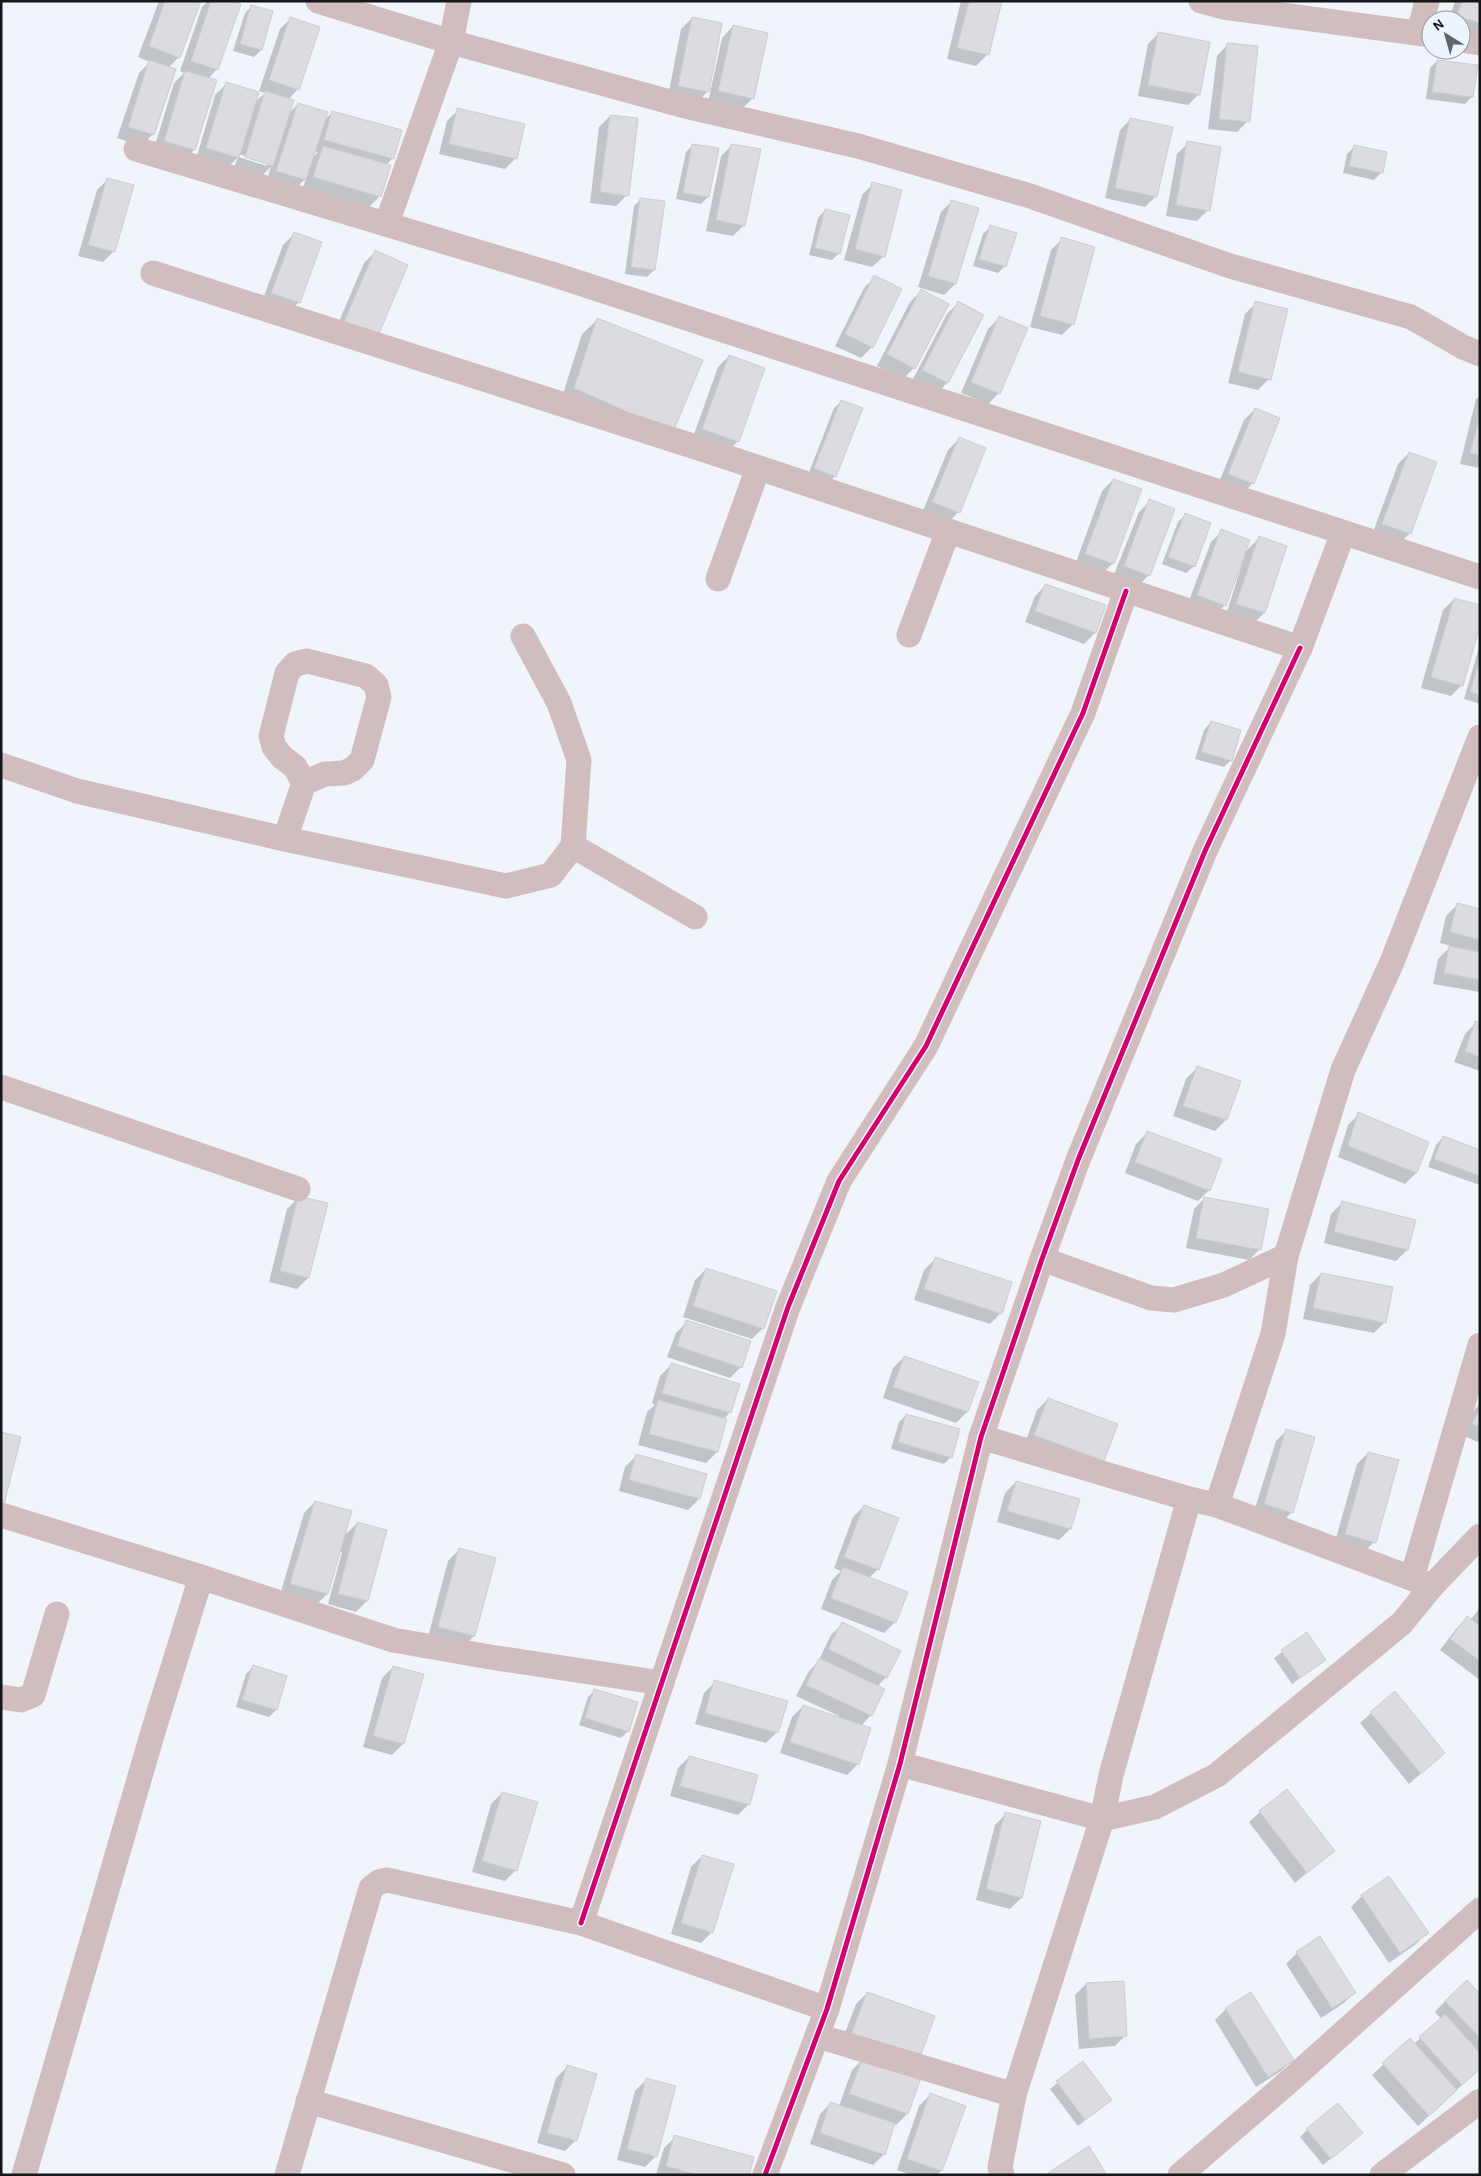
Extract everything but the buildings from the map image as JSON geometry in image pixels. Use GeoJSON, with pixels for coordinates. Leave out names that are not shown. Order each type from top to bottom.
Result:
{"type":"FeatureCollection","features":[{"type":"Feature","properties":{"kind":"street"},"geometry":{"type":"LineString","coordinates":[[318,1],[451,42],[685,106],[858,146],[1027,195],[1230,266],[1411,317],[1463,347],[1480,354]]}},
{"type":"Feature","properties":{"kind":"street"},"geometry":{"type":"LineString","coordinates":[[387,223],[451,42],[459,1]]}},
{"type":"Feature","properties":{"kind":"street"},"geometry":{"type":"LineString","coordinates":[[1201,1],[1223,7],[1421,33]]}},
{"type":"Feature","properties":{"kind":"street"},"geometry":{"type":"LineString","coordinates":[[136,149],[387,223],[574,281],[1480,577]]}},
{"type":"Feature","properties":{"kind":"street"},"geometry":{"type":"LineString","coordinates":[[153,274],[758,468],[1300,648]]}},
{"type":"Feature","properties":{"kind":"street"},"geometry":{"type":"LineString","coordinates":[[718,579],[758,468]]}},
{"type":"Feature","properties":{"kind":"street"},"geometry":{"type":"LineString","coordinates":[[909,635],[948,531]]}},
{"type":"Feature","properties":{"kind":"street"},"geometry":{"type":"LineString","coordinates":[[764,2175],[827,2009],[900,1764],[980,1437],[1042,1259],[1078,1160],[1205,851],[1300,648],[1343,533]]}},
{"type":"Feature","properties":{"kind":"street"},"geometry":{"type":"LineString","coordinates":[[581,1924],[788,1307],[838,1181],[926,1046],[1083,712],[1126,591]]}},
{"type":"Feature","properties":{"kind":"street"},"geometry":{"type":"LineString","coordinates":[[1,765],[77,791],[285,840],[506,886],[551,875],[573,846],[579,760],[558,703],[523,636]]}},
{"type":"Feature","properties":{"kind":"street"},"geometry":{"type":"LineString","coordinates":[[285,840],[304,783],[324,774],[344,773],[353,769],[362,760],[379,697],[376,685],[366,676],[307,660],[295,664],[287,673],[271,736],[274,747],[282,757],[295,767],[304,783]]}},
{"type":"Feature","properties":{"kind":"street"},"geometry":{"type":"LineString","coordinates":[[1217,1505],[1272,1334],[1286,1256],[1343,1070],[1392,962],[1480,737]]}},
{"type":"Feature","properties":{"kind":"street"},"geometry":{"type":"LineString","coordinates":[[573,846],[695,917]]}},
{"type":"Feature","properties":{"kind":"street"},"geometry":{"type":"LineString","coordinates":[[1,1086],[298,1189]]}},
{"type":"Feature","properties":{"kind":"street"},"geometry":{"type":"LineString","coordinates":[[1042,1259],[1150,1298],[1174,1300],[1224,1285],[1286,1256]]}},
{"type":"Feature","properties":{"kind":"street"},"geometry":{"type":"LineString","coordinates":[[900,1764],[1102,1819],[1156,1807],[1217,1775],[1402,1623],[1422,1582],[1480,1345]]}},
{"type":"Feature","properties":{"kind":"street"},"geometry":{"type":"LineString","coordinates":[[980,1437],[1189,1500],[1217,1505],[1422,1582]]}},
{"type":"Feature","properties":{"kind":"street"},"geometry":{"type":"LineString","coordinates":[[1002,2175],[1000,2166],[1014,2095],[1102,1819],[1111,1775],[1189,1500]]}},
{"type":"Feature","properties":{"kind":"street"},"geometry":{"type":"LineString","coordinates":[[1,1515],[201,1577],[393,1640],[490,1658],[662,1683]]}},
{"type":"Feature","properties":{"kind":"street"},"geometry":{"type":"LineString","coordinates":[[1422,1582],[1480,1536]]}},
{"type":"Feature","properties":{"kind":"street"},"geometry":{"type":"LineString","coordinates":[[24,2175],[152,1735],[201,1577]]}},
{"type":"Feature","properties":{"kind":"street"},"geometry":{"type":"LineString","coordinates":[[1,1697],[21,1700],[33,1695],[57,1614]]}},
{"type":"Feature","properties":{"kind":"street"},"geometry":{"type":"LineString","coordinates":[[287,2175],[371,1888],[378,1882],[387,1880],[581,1924],[827,2009]]}},
{"type":"Feature","properties":{"kind":"street"},"geometry":{"type":"LineString","coordinates":[[1180,2175],[1285,2085],[1480,1910]]}},
{"type":"Feature","properties":{"kind":"street"},"geometry":{"type":"LineString","coordinates":[[818,2036],[1014,2095]]}},
{"type":"Feature","properties":{"kind":"street"},"geometry":{"type":"LineString","coordinates":[[308,2101],[563,2175]]}},
{"type":"Feature","properties":{"kind":"street"},"geometry":{"type":"LineString","coordinates":[[1397,2170],[1480,2101]]}},
{"type":"Feature","properties":{"kind":"cycle path"},"geometry":{"type":"LineString","coordinates":[[581,1923],[788,1307],[839,1181],[926,1046],[1083,713],[1126,591]]}},
{"type":"Feature","properties":{"kind":"cycle path"},"geometry":{"type":"LineString","coordinates":[[765,2175],[827,2009],[900,1764],[981,1437],[1042,1259],[1078,1160],[1205,851],[1300,648]]}}]}
